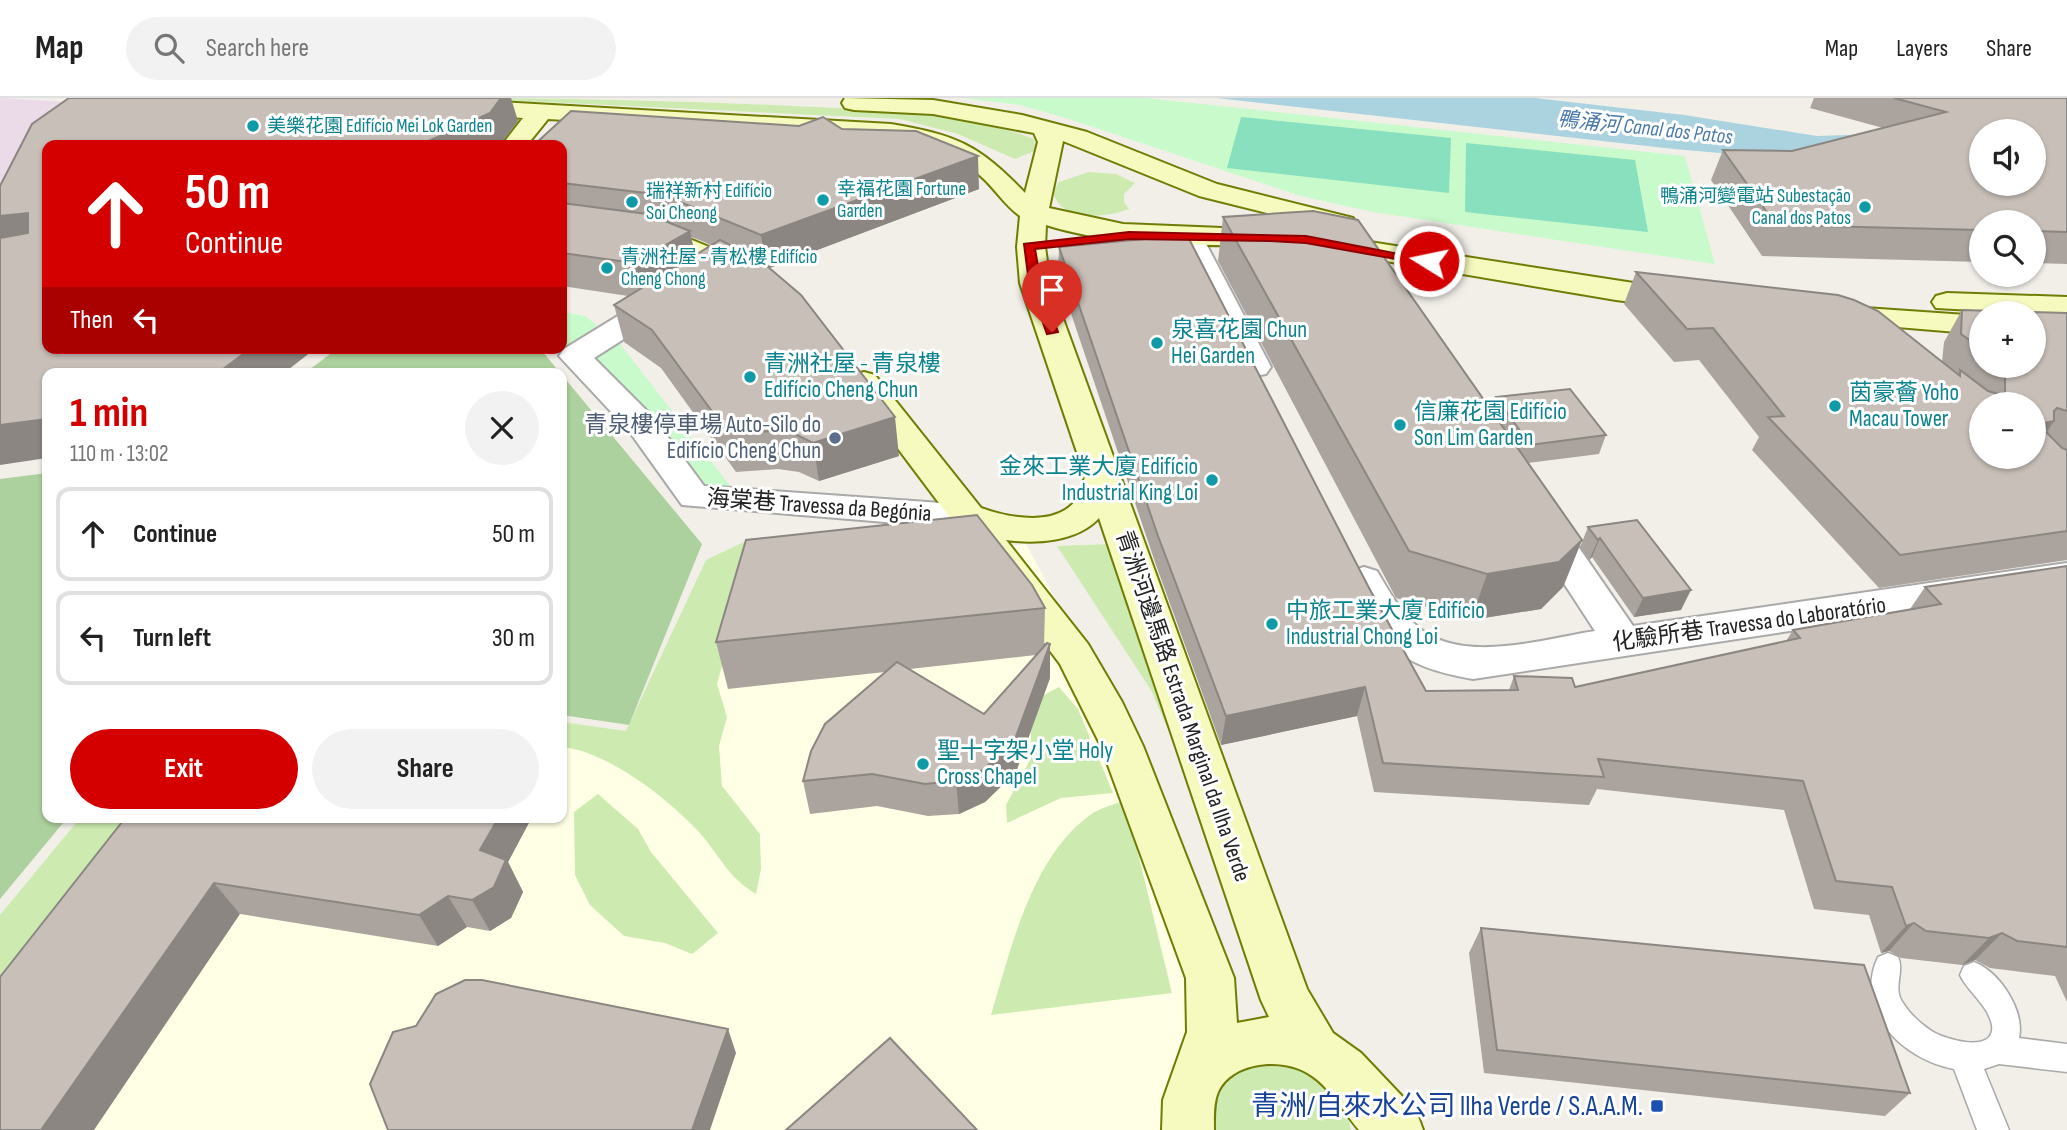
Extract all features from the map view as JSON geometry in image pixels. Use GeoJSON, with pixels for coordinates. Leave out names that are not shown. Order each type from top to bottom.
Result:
{"type":"FeatureCollection","features":[{"type":"Feature","properties":{"kind":"main road"},"geometry":{"type":"LineString","coordinates":[[436,106],[891,131],[944,144],[985,166],[1031,229],[1092,238],[1177,236],[1306,239],[1616,291],[1702,291],[1311,218],[1188,183],[1105,147],[1046,137],[933,107],[825,102]]}},
{"type":"Feature","properties":{"kind":"main road"},"geometry":{"type":"LineString","coordinates":[[518,140],[542,111]]}},
{"type":"Feature","properties":{"kind":"main road"},"geometry":{"type":"LineString","coordinates":[[985,166],[1027,163],[1040,157],[1046,137]]}},
{"type":"Feature","properties":{"kind":"main road"},"geometry":{"type":"LineString","coordinates":[[1031,229],[1046,137]]}},
{"type":"Feature","properties":{"kind":"main road"},"geometry":{"type":"LineString","coordinates":[[1177,236],[1157,216],[1157,203],[1167,191],[1188,183]]}},
{"type":"Feature","properties":{"kind":"main road"},"geometry":{"type":"LineString","coordinates":[[567,226],[660,237],[769,284]]}},
{"type":"Feature","properties":{"kind":"main road","name":"青洲河邊馬路 Estrada Marginal da Ilha Verde"},"geometry":{"type":"LineString","coordinates":[[1031,229],[1035,283],[1102,477],[1286,1000],[1316,1051]]}},
{"type":"Feature","properties":{"kind":"main road"},"geometry":{"type":"LineString","coordinates":[[1969,324],[1852,316],[1813,303],[1939,302],[2067,306]]}},
{"type":"Feature","properties":{"kind":"main road"},"geometry":{"type":"LineString","coordinates":[[2046,327],[2067,328]]}},
{"type":"Feature","properties":{"kind":"main road"},"geometry":{"type":"LineString","coordinates":[[844,357],[1074,654],[1102,702],[1122,746],[1210,978],[1212,1032],[1191,1108]]}},
{"type":"Feature","properties":{"kind":"main road"},"geometry":{"type":"LineString","coordinates":[[969,517],[991,527],[1018,531],[1045,530],[1070,522],[1089,509],[1101,494],[1102,477]]}},
{"type":"Feature","properties":{"kind":"main road"},"geometry":{"type":"LineString","coordinates":[[1191,1108],[1209,1062],[1233,1046],[1261,1039],[1289,1041],[1316,1051],[1341,1068],[1366,1111],[1375,1112],[1397,1130]]}},
{"type":"Feature","properties":{"kind":"street"},"geometry":{"type":"LineString","coordinates":[[1177,236],[1269,395]]}},
{"type":"Feature","properties":{"kind":"street"},"geometry":{"type":"LineString","coordinates":[[1356,248],[1379,281]]}},
{"type":"Feature","properties":{"kind":"street","name":"海棠巷 Travessa da Begónia"},"geometry":{"type":"LineString","coordinates":[[724,263],[575,356],[641,424],[694,497],[969,517]]}},
{"type":"Feature","properties":{"kind":"street"},"geometry":{"type":"LineString","coordinates":[[1852,316],[1895,349]]}},
{"type":"Feature","properties":{"kind":"street"},"geometry":{"type":"LineString","coordinates":[[1522,494],[1623,642]]}},
{"type":"Feature","properties":{"kind":"street","name":"化驗所巷 Travessa do Laboratório"},"geometry":{"type":"LineString","coordinates":[[1351,554],[1389,624],[1407,641],[1431,654],[1459,662],[1487,663],[2067,576]]}},
{"type":"Feature","properties":{"kind":"lane"},"geometry":{"type":"LineString","coordinates":[[1888,966],[1882,978],[1882,994],[1905,1029],[1945,1054],[1965,1058],[1984,1057],[1998,1050],[2006,1039],[2008,1023],[2002,1007],[1974,975]]}},
{"type":"Feature","properties":{"kind":"lane"},"geometry":{"type":"LineString","coordinates":[[1998,1050],[2067,1058]]}},
{"type":"Feature","properties":{"kind":"lane"},"geometry":{"type":"LineString","coordinates":[[1965,1058],[1993,1130]]}},
{"type":"Feature","properties":{"kind":"shaded area"},"geometry":{"type":"Polygon","coordinates":[[[0,98],[66,102],[0,185],[0,98]]]}},
{"type":"Feature","properties":{"kind":"shaded area"},"geometry":{"type":"Polygon","coordinates":[[[1026,544],[1080,645],[1193,980],[1185,1066],[1169,1130],[0,1130],[82,823],[567,823],[567,730],[634,738],[704,581],[1026,544]]]}},
{"type":"Feature","properties":{"kind":"green space"},"geometry":{"type":"Polygon","coordinates":[[[460,98],[711,103],[916,113],[1005,129],[1034,139],[1037,150],[1015,159],[958,134],[900,119],[460,98]]]}},
{"type":"Feature","properties":{"kind":"green space"},"geometry":{"type":"Polygon","coordinates":[[[962,98],[1146,98],[1685,156],[1715,264],[1373,212],[1301,196],[1020,105],[962,98]]]}},
{"type":"Feature","properties":{"kind":"green space"},"geometry":{"type":"Polygon","coordinates":[[[1241,117],[1451,138],[1449,193],[1227,168],[1241,117]]]}},
{"type":"Feature","properties":{"kind":"green space"},"geometry":{"type":"Polygon","coordinates":[[[1466,143],[1635,160],[1648,232],[1465,212],[1466,143]]]}},
{"type":"Feature","properties":{"kind":"green space"},"geometry":{"type":"Polygon","coordinates":[[[1089,172],[1116,174],[1135,183],[1124,194],[1124,202],[1129,209],[1109,214],[1085,215],[1065,209],[1057,202],[1053,192],[1059,182],[1089,172]]]}},
{"type":"Feature","properties":{"kind":"green space"},"geometry":{"type":"Polygon","coordinates":[[[567,313],[585,316],[620,344],[734,491],[692,509],[567,354],[567,313]]]}},
{"type":"Feature","properties":{"kind":"green space"},"geometry":{"type":"Polygon","coordinates":[[[330,354],[545,354],[556,368],[312,368],[330,354]]]}},
{"type":"Feature","properties":{"kind":"green space"},"geometry":{"type":"Polygon","coordinates":[[[567,381],[702,544],[629,725],[567,716],[567,381]]]}},
{"type":"Feature","properties":{"kind":"green space"},"geometry":{"type":"Polygon","coordinates":[[[42,474],[42,823],[63,823],[0,899],[0,479],[42,474]]]}},
{"type":"Feature","properties":{"kind":"green space"},"geometry":{"type":"Polygon","coordinates":[[[744,542],[756,546],[717,684],[727,717],[719,746],[722,786],[760,834],[761,869],[756,894],[737,880],[698,831],[653,791],[598,757],[567,748],[567,723],[626,731],[706,560],[744,542]]]}},
{"type":"Feature","properties":{"kind":"green space"},"geometry":{"type":"Polygon","coordinates":[[[1111,544],[1231,875],[1151,690],[1057,546],[1111,544]]]}},
{"type":"Feature","properties":{"kind":"green space"},"geometry":{"type":"Polygon","coordinates":[[[1059,687],[1078,709],[1113,793],[1061,798],[1007,823],[1006,805],[1032,756],[1029,703],[1059,687]]]}},
{"type":"Feature","properties":{"kind":"green space"},"geometry":{"type":"Polygon","coordinates":[[[598,794],[638,829],[651,852],[718,933],[692,954],[665,943],[624,936],[590,905],[575,875],[574,812],[598,794]]]}},
{"type":"Feature","properties":{"kind":"green space"},"geometry":{"type":"Polygon","coordinates":[[[1125,800],[1172,993],[991,1015],[1026,906],[1052,855],[1070,833],[1090,815],[1125,800]]]}},
{"type":"Feature","properties":{"kind":"green space"},"geometry":{"type":"Polygon","coordinates":[[[76,823],[154,823],[0,1021],[0,915],[76,823]]]}},
{"type":"Feature","properties":{"kind":"green space"},"geometry":{"type":"Polygon","coordinates":[[[1274,1058],[1318,1074],[1347,1113],[1351,1130],[1208,1130],[1209,1105],[1231,1070],[1274,1058]]]}},
{"type":"Feature","properties":{"kind":"water","name":"鴨涌河 Canal dos Patos"},"geometry":{"type":"Polygon","coordinates":[[[1216,98],[1535,98],[1684,115],[1817,136],[1877,134],[1869,166],[1674,149],[1216,98]]]}},
{"type":"Feature","properties":{"kind":"building"},"geometry":{"type":"Polygon","coordinates":[[[69,98],[501,98],[490,113],[431,140],[42,140],[42,354],[243,354],[225,368],[42,368],[42,420],[0,425],[0,238],[28,233],[28,213],[0,216],[0,186],[32,124],[69,98]]]}},
{"type":"Feature","properties":{"kind":"building"},"geometry":{"type":"Polygon","coordinates":[[[1894,98],[2067,98],[2067,232],[2046,231],[2046,210],[1969,210],[1969,230],[1776,225],[1723,150],[1792,151],[1946,112],[1894,98]]]}},
{"type":"Feature","properties":{"kind":"building"},"geometry":{"type":"Polygon","coordinates":[[[571,111],[799,126],[823,117],[842,129],[916,131],[978,156],[761,235],[663,195],[567,184],[567,140],[539,140],[571,111]]]}},
{"type":"Feature","properties":{"kind":"building"},"geometry":{"type":"Polygon","coordinates":[[[567,204],[647,214],[690,231],[634,263],[567,254],[567,204]]]}},
{"type":"Feature","properties":{"kind":"building","name":"信廉花園 Edifício Son Lim Garden"},"geometry":{"type":"Polygon","coordinates":[[[1313,211],[1358,220],[1582,540],[1559,562],[1487,574],[1409,551],[1223,217],[1313,211]]]}},
{"type":"Feature","properties":{"kind":"building"},"geometry":{"type":"Polygon","coordinates":[[[1187,235],[1368,586],[1426,691],[1518,690],[1514,676],[1572,678],[1575,687],[1800,638],[1793,630],[1941,604],[1925,587],[2067,566],[2067,947],[2017,941],[2002,933],[1989,938],[1926,931],[1914,923],[1906,926],[1892,887],[1836,881],[1803,781],[1598,759],[1604,777],[1383,763],[1365,687],[1226,716],[1158,536],[1059,247],[1187,235]]]}},
{"type":"Feature","properties":{"kind":"building","name":"青洲社屋 - 青泉樓 Edifício Cheng Chun"},"geometry":{"type":"Polygon","coordinates":[[[720,240],[760,260],[801,295],[895,417],[813,443],[793,433],[728,433],[652,330],[614,305],[720,240]]]}},
{"type":"Feature","properties":{"kind":"building","name":"茵豪薈 Yoho Macau Tower"},"geometry":{"type":"Polygon","coordinates":[[[1636,272],[1838,295],[1878,311],[1960,376],[1960,370],[1992,392],[1969,392],[1969,469],[2046,469],[2046,432],[2067,450],[2067,531],[1900,555],[1768,417],[1784,416],[1713,328],[1687,329],[1636,272]]]}},
{"type":"Feature","properties":{"kind":"building","name":"茵豪薈 Yoho Macau Tower"},"geometry":{"type":"Polygon","coordinates":[[[1962,310],[1969,310],[1969,340],[1961,334],[1962,310]]]}},
{"type":"Feature","properties":{"kind":"building","name":"茵豪薈 Yoho Macau Tower"},"geometry":{"type":"Polygon","coordinates":[[[2046,312],[2067,313],[2067,411],[2057,408],[2054,411],[2054,421],[2046,422],[2046,392],[2005,392],[2005,378],[2046,378],[2046,312]]]}},
{"type":"Feature","properties":{"kind":"building"},"geometry":{"type":"Polygon","coordinates":[[[1570,389],[1606,435],[1530,445],[1496,397],[1570,389]]]}},
{"type":"Feature","properties":{"kind":"building"},"geometry":{"type":"Polygon","coordinates":[[[977,515],[1032,585],[1045,608],[716,642],[746,540],[977,515]]]}},
{"type":"Feature","properties":{"kind":"building"},"geometry":{"type":"Polygon","coordinates":[[[1637,520],[1691,590],[1643,598],[1600,538],[1598,540],[1588,527],[1637,520]]]}},
{"type":"Feature","properties":{"kind":"building"},"geometry":{"type":"Polygon","coordinates":[[[1047,643],[1050,644],[1015,739],[983,770],[956,781],[925,784],[872,774],[803,781],[811,751],[825,724],[897,662],[984,714],[1047,643]]]}},
{"type":"Feature","properties":{"kind":"building"},"geometry":{"type":"Polygon","coordinates":[[[121,823],[496,823],[480,850],[506,860],[494,887],[472,900],[448,896],[419,915],[214,883],[41,1130],[0,1130],[0,977],[121,823]]]}},
{"type":"Feature","properties":{"kind":"building"},"geometry":{"type":"Polygon","coordinates":[[[1481,928],[1864,965],[1910,1093],[1497,1050],[1481,928]]]}},
{"type":"Feature","properties":{"kind":"building"},"geometry":{"type":"Polygon","coordinates":[[[465,980],[482,980],[728,1029],[692,1130],[388,1130],[370,1084],[393,1032],[416,1026],[436,994],[465,980]]]}},
{"type":"Feature","properties":{"kind":"building"},"geometry":{"type":"Polygon","coordinates":[[[890,1038],[977,1130],[786,1130],[890,1038]]]}},
{"type":"Feature","properties":{"kind":"place","name":"美樂花園 Edifício Mei Lok Garden"},"geometry":{"type":"Point","coordinates":[253,126]}},
{"type":"Feature","properties":{"kind":"place","name":"幸福花園 Fortune Garden"},"geometry":{"type":"Point","coordinates":[823,200]}},
{"type":"Feature","properties":{"kind":"place","name":"瑞祥新村 Edifício Soi Cheong"},"geometry":{"type":"Point","coordinates":[632,202]}},
{"type":"Feature","properties":{"kind":"place","name":"鴨涌河變電站 Subestação Canal dos Patos"},"geometry":{"type":"Point","coordinates":[1865,207]}},
{"type":"Feature","properties":{"kind":"place","name":"青洲社屋 - 青松樓 Edifício Cheng Chong"},"geometry":{"type":"Point","coordinates":[607,268]}},
{"type":"Feature","properties":{"kind":"place","name":"泉喜花園 Chun Hei Garden"},"geometry":{"type":"Point","coordinates":[1157,343]}},
{"type":"Feature","properties":{"kind":"place","name":"青洲社屋 - 青泉樓 Edifício Cheng Chun"},"geometry":{"type":"Point","coordinates":[750,377]}},
{"type":"Feature","properties":{"kind":"place","name":"茵豪薈 Yoho Macau Tower"},"geometry":{"type":"Point","coordinates":[1835,406]}},
{"type":"Feature","properties":{"kind":"place","name":"信廉花園 Edifício Son Lim Garden"},"geometry":{"type":"Point","coordinates":[1400,425]}},
{"type":"Feature","properties":{"kind":"place","name":"青泉樓停車場 Auto-Silo do Edifício Cheng Chun"},"geometry":{"type":"Point","coordinates":[835,438]}},
{"type":"Feature","properties":{"kind":"place","name":"金來工業大廈 Edifício Industrial King Loi"},"geometry":{"type":"Point","coordinates":[1212,480]}},
{"type":"Feature","properties":{"kind":"place","name":"中旅工業大廈 Edifício Industrial Chong Loi"},"geometry":{"type":"Point","coordinates":[1272,624]}},
{"type":"Feature","properties":{"kind":"place","name":"聖十字架小堂 Holy Cross Chapel"},"geometry":{"type":"Point","coordinates":[923,764]}},
{"type":"Feature","properties":{"kind":"place","name":"青洲/自來水公司 Ilha Verde / S.A.A.M."},"geometry":{"type":"Point","coordinates":[1657,1106]}},
{"type":"Feature","properties":{"kind":"route"},"geometry":{"type":"LineString","coordinates":[[1052,332],[1035,283],[1028,246],[1129,236],[1270,237],[1306,239],[1429,261]]}}]}
